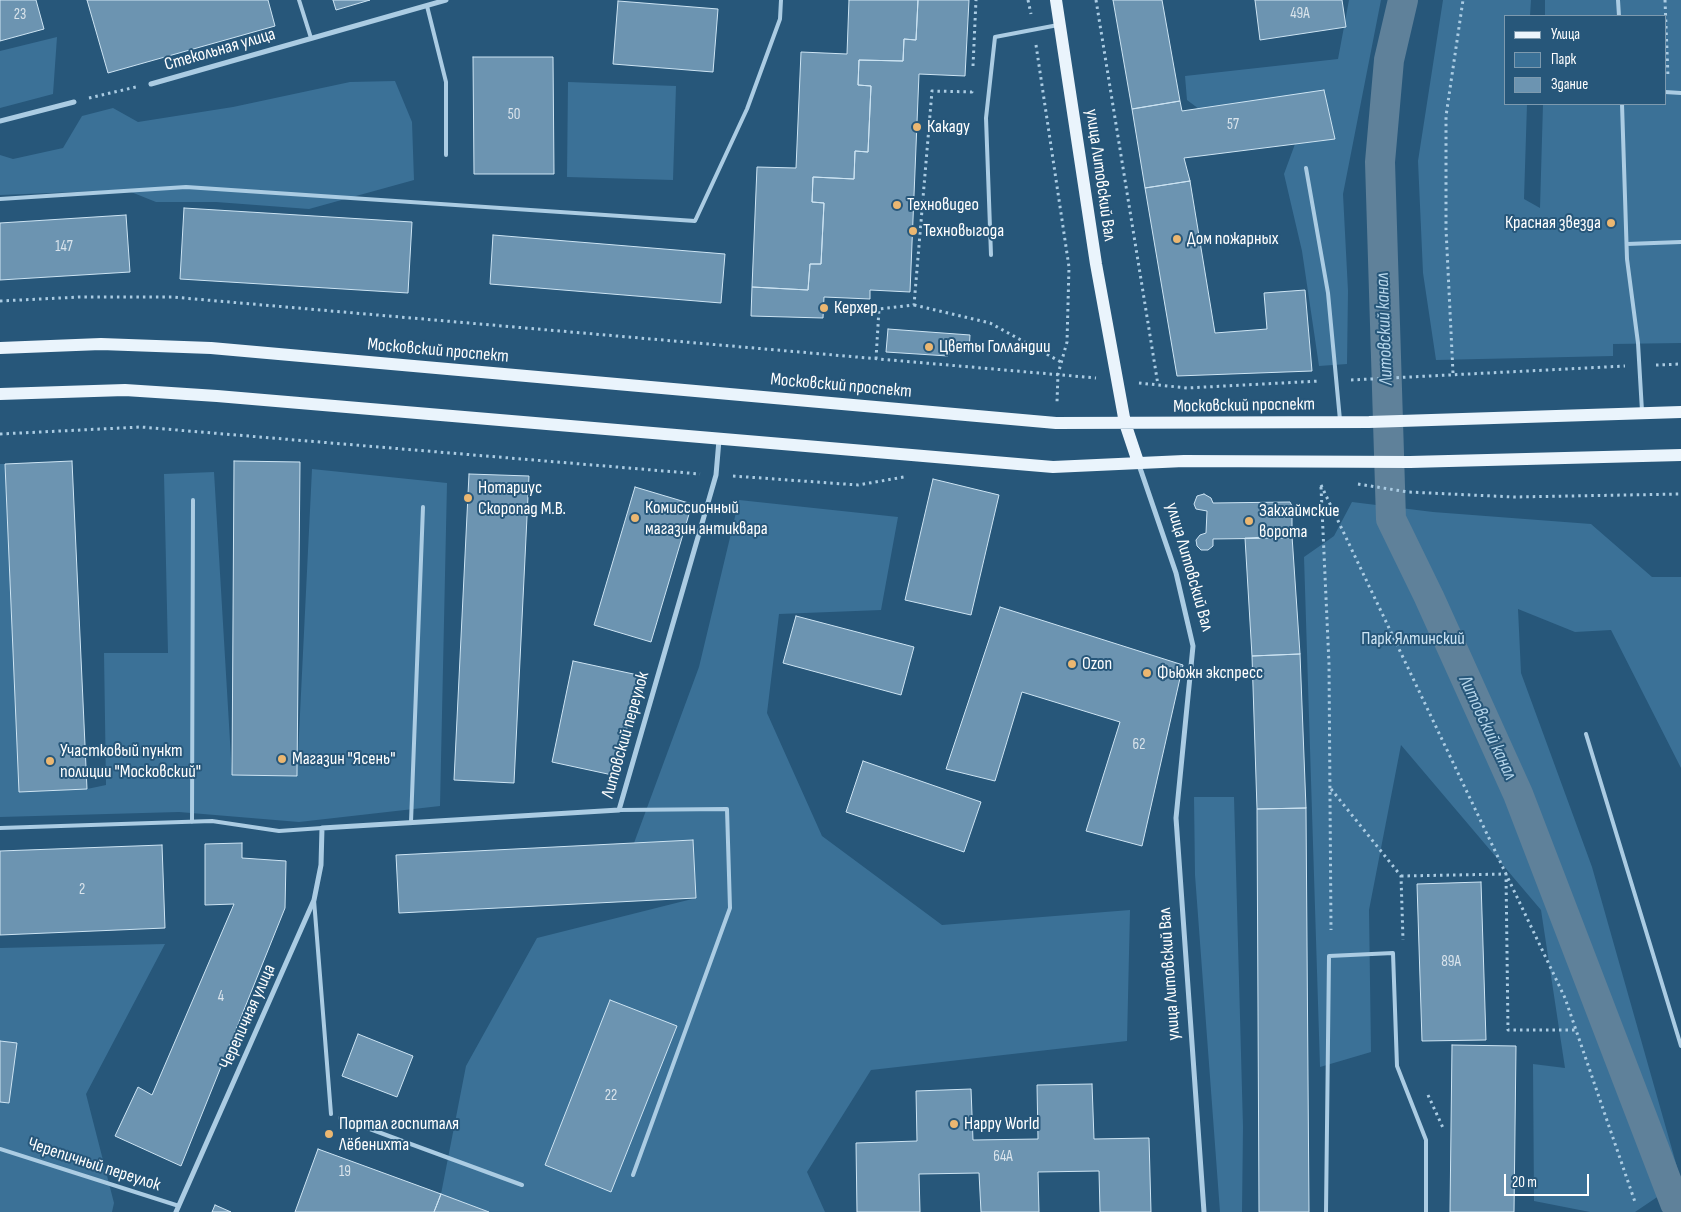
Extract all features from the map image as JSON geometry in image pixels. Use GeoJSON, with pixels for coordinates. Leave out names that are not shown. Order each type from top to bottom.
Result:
{"type":"FeatureCollection","features":[{"type":"Feature","properties":{"kind":"main road","name":"улица Литовский Вал"},"geometry":{"type":"LineString","coordinates":[[1056,0],[1096,264],[1125,423],[1138,462]]}},
{"type":"Feature","properties":{"kind":"main road","name":"Московский проспект"},"geometry":{"type":"LineString","coordinates":[[0,348],[101,344],[211,348],[1056,423],[1369,422],[1681,412]]}},
{"type":"Feature","properties":{"kind":"main road"},"geometry":{"type":"LineString","coordinates":[[0,394],[125,390],[218,396],[1053,467],[1138,462],[1410,462],[1681,455]]}},
{"type":"Feature","properties":{"kind":"street","name":"Стекольная улица"},"geometry":{"type":"LineString","coordinates":[[151,84],[446,0]]}},
{"type":"Feature","properties":{"kind":"street"},"geometry":{"type":"LineString","coordinates":[[0,121],[74,102]]}},
{"type":"Feature","properties":{"kind":"street","name":"Литовский переулок"},"geometry":{"type":"LineString","coordinates":[[322,828],[619,810],[716,475],[719,439]]}},
{"type":"Feature","properties":{"kind":"street","name":"улица Литовский Вал"},"geometry":{"type":"LineString","coordinates":[[1138,462],[1176,574],[1193,646],[1176,818],[1204,1212]]}},
{"type":"Feature","properties":{"kind":"street","name":"Черепичная улица"},"geometry":{"type":"LineString","coordinates":[[176,1212],[314,900],[321,864],[322,828]]}},
{"type":"Feature","properties":{"kind":"lane"},"geometry":{"type":"LineString","coordinates":[[299,0],[311,38]]}},
{"type":"Feature","properties":{"kind":"lane"},"geometry":{"type":"LineString","coordinates":[[0,199],[186,187],[695,221],[747,109],[780,19],[781,0]]}},
{"type":"Feature","properties":{"kind":"lane"},"geometry":{"type":"LineString","coordinates":[[1618,0],[1619,15]]}},
{"type":"Feature","properties":{"kind":"lane"},"geometry":{"type":"LineString","coordinates":[[426,6],[446,82],[446,155]]}},
{"type":"Feature","properties":{"kind":"lane"},"geometry":{"type":"LineString","coordinates":[[991,255],[986,118],[995,37],[1060,24]]}},
{"type":"Feature","properties":{"kind":"lane"},"geometry":{"type":"LineString","coordinates":[[1666,92],[1681,93]]}},
{"type":"Feature","properties":{"kind":"lane"},"geometry":{"type":"LineString","coordinates":[[1622,105],[1627,244],[1642,414]]}},
{"type":"Feature","properties":{"kind":"lane"},"geometry":{"type":"LineString","coordinates":[[1306,168],[1328,293],[1340,422]]}},
{"type":"Feature","properties":{"kind":"lane"},"geometry":{"type":"LineString","coordinates":[[1627,244],[1681,242]]}},
{"type":"Feature","properties":{"kind":"lane"},"geometry":{"type":"LineString","coordinates":[[192,822],[193,500]]}},
{"type":"Feature","properties":{"kind":"lane"},"geometry":{"type":"LineString","coordinates":[[411,822],[423,507]]}},
{"type":"Feature","properties":{"kind":"lane"},"geometry":{"type":"LineString","coordinates":[[1586,734],[1681,1046]]}},
{"type":"Feature","properties":{"kind":"lane"},"geometry":{"type":"LineString","coordinates":[[619,810],[726,809],[730,908],[633,1175]]}},
{"type":"Feature","properties":{"kind":"lane"},"geometry":{"type":"LineString","coordinates":[[0,828],[212,822],[278,831],[322,828]]}},
{"type":"Feature","properties":{"kind":"lane"},"geometry":{"type":"LineString","coordinates":[[314,900],[331,1114]]}},
{"type":"Feature","properties":{"kind":"lane"},"geometry":{"type":"LineString","coordinates":[[1326,1212],[1328,956],[1393,953],[1397,1066],[1426,1140],[1426,1212]]}},
{"type":"Feature","properties":{"kind":"lane"},"geometry":{"type":"LineString","coordinates":[[340,1118],[522,1185]]}},
{"type":"Feature","properties":{"kind":"lane","name":"Черепичный переулок"},"geometry":{"type":"LineString","coordinates":[[0,1149],[179,1206]]}},
{"type":"Feature","properties":{"kind":"path"},"geometry":{"type":"LineString","coordinates":[[973,73],[976,0]]}},
{"type":"Feature","properties":{"kind":"path"},"geometry":{"type":"LineString","coordinates":[[1028,0],[1069,267],[1067,342],[1058,374]]}},
{"type":"Feature","properties":{"kind":"path"},"geometry":{"type":"LineString","coordinates":[[1096,0],[1158,385]]}},
{"type":"Feature","properties":{"kind":"path"},"geometry":{"type":"LineString","coordinates":[[1453,373],[1446,228],[1446,116],[1464,0]]}},
{"type":"Feature","properties":{"kind":"path"},"geometry":{"type":"LineString","coordinates":[[1665,0],[1666,15]]}},
{"type":"Feature","properties":{"kind":"path"},"geometry":{"type":"LineString","coordinates":[[1666,26],[1668,78]]}},
{"type":"Feature","properties":{"kind":"path"},"geometry":{"type":"LineString","coordinates":[[914,305],[932,91],[972,92],[972,83]]}},
{"type":"Feature","properties":{"kind":"path","name":"Стекольная улица"},"geometry":{"type":"LineString","coordinates":[[74,102],[151,84]]}},
{"type":"Feature","properties":{"kind":"path"},"geometry":{"type":"LineString","coordinates":[[0,301],[80,297],[172,297],[1058,374],[1187,388],[1453,373],[1681,364]]}},
{"type":"Feature","properties":{"kind":"path"},"geometry":{"type":"LineString","coordinates":[[876,359],[879,309],[914,305],[990,323],[1061,362]]}},
{"type":"Feature","properties":{"kind":"path"},"geometry":{"type":"LineString","coordinates":[[0,434],[141,427],[858,485],[910,476]]}},
{"type":"Feature","properties":{"kind":"path"},"geometry":{"type":"LineString","coordinates":[[1321,479],[1329,664],[1331,930]]}},
{"type":"Feature","properties":{"kind":"path"},"geometry":{"type":"LineString","coordinates":[[1321,486],[1565,998],[1635,1202]]}},
{"type":"Feature","properties":{"kind":"path"},"geometry":{"type":"LineString","coordinates":[[1371,486],[1408,492],[1514,497],[1681,494]]}},
{"type":"Feature","properties":{"kind":"path"},"geometry":{"type":"LineString","coordinates":[[1401,876],[1506,874]]}},
{"type":"Feature","properties":{"kind":"path"},"geometry":{"type":"LineString","coordinates":[[1506,874],[1508,1030],[1576,1030]]}},
{"type":"Feature","properties":{"kind":"green space"},"geometry":{"type":"Polygon","coordinates":[[[1349,0],[1381,0],[1343,194],[1348,291],[1347,364],[1319,366],[1302,251],[1284,174],[1295,144],[1335,139],[1324,91],[1199,109],[1187,100],[1185,76],[1338,59],[1349,0]]]}},
{"type":"Feature","properties":{"kind":"green space"},"geometry":{"type":"Polygon","coordinates":[[[1443,0],[1531,0],[1530,15],[1504,15],[1504,105],[1527,105],[1524,199],[1540,208],[1543,105],[1666,105],[1666,15],[1545,15],[1545,0],[1681,0],[1681,343],[1613,344],[1613,356],[1436,360],[1423,273],[1418,161],[1443,0]]]}},
{"type":"Feature","properties":{"kind":"green space"},"geometry":{"type":"Polygon","coordinates":[[[57,37],[53,94],[0,108],[0,51],[57,37]]]}},
{"type":"Feature","properties":{"kind":"green space"},"geometry":{"type":"Polygon","coordinates":[[[395,81],[412,122],[414,180],[309,209],[216,202],[156,202],[126,190],[0,195],[0,155],[13,159],[63,148],[82,116],[113,108],[138,122],[233,107],[350,82],[395,81]]]}},
{"type":"Feature","properties":{"kind":"green space"},"geometry":{"type":"Polygon","coordinates":[[[568,82],[676,86],[673,180],[567,177],[568,82]]]}},
{"type":"Feature","properties":{"kind":"green space"},"geometry":{"type":"Polygon","coordinates":[[[0,464],[5,464],[19,792],[87,789],[106,785],[104,653],[168,653],[164,474],[214,472],[232,775],[297,775],[312,469],[447,483],[440,806],[299,822],[179,812],[0,817],[0,464]]]}},
{"type":"Feature","properties":{"kind":"green space"},"geometry":{"type":"Polygon","coordinates":[[[739,500],[898,517],[881,610],[779,614],[767,713],[822,836],[942,925],[1130,910],[1127,1041],[871,1070],[807,1172],[825,1212],[489,1212],[441,1194],[466,1066],[537,938],[696,898],[693,840],[634,843],[699,667],[739,500]]]}},
{"type":"Feature","properties":{"kind":"green space","name":"Парк Ялтинский"},"geometry":{"type":"Polygon","coordinates":[[[1352,502],[1433,512],[1591,524],[1652,577],[1681,577],[1681,768],[1611,630],[1575,632],[1518,609],[1521,673],[1592,867],[1681,1181],[1635,1212],[1590,1212],[1534,1201],[1533,1064],[1565,1068],[1541,910],[1401,745],[1369,910],[1371,1052],[1320,1067],[1304,557],[1334,536],[1352,502]]]}},
{"type":"Feature","properties":{"kind":"green space"},"geometry":{"type":"Polygon","coordinates":[[[1194,797],[1234,797],[1243,1127],[1242,1212],[1220,1212],[1195,875],[1194,797]]]}},
{"type":"Feature","properties":{"kind":"green space"},"geometry":{"type":"Polygon","coordinates":[[[165,944],[86,1094],[114,1203],[112,1212],[0,1212],[0,948],[165,944]]]}},
{"type":"Feature","properties":{"kind":"building"},"geometry":{"type":"Polygon","coordinates":[[[0,0],[36,0],[44,29],[0,41],[0,0]]]}},
{"type":"Feature","properties":{"kind":"building"},"geometry":{"type":"Polygon","coordinates":[[[87,0],[268,0],[275,26],[108,73],[87,0]]]}},
{"type":"Feature","properties":{"kind":"building"},"geometry":{"type":"Polygon","coordinates":[[[333,0],[370,0],[336,10],[333,0]]]}},
{"type":"Feature","properties":{"kind":"building"},"geometry":{"type":"Polygon","coordinates":[[[849,0],[918,0],[916,40],[904,39],[903,61],[859,60],[858,85],[871,86],[868,152],[855,151],[854,179],[813,177],[812,202],[824,203],[821,264],[810,264],[808,290],[752,287],[757,167],[796,168],[801,52],[847,54],[849,0]]]}},
{"type":"Feature","properties":{"kind":"building"},"geometry":{"type":"Polygon","coordinates":[[[918,0],[969,0],[965,76],[919,74],[910,292],[870,290],[870,299],[824,297],[823,318],[751,316],[752,287],[808,290],[810,264],[821,264],[824,203],[812,202],[813,177],[854,179],[855,151],[868,152],[871,86],[858,85],[859,60],[903,61],[904,39],[916,40],[918,0]]]}},
{"type":"Feature","properties":{"kind":"building"},"geometry":{"type":"Polygon","coordinates":[[[1113,0],[1162,0],[1180,101],[1132,109],[1113,0]]]}},
{"type":"Feature","properties":{"kind":"building"},"geometry":{"type":"Polygon","coordinates":[[[1255,0],[1342,0],[1346,27],[1260,40],[1255,0]]]}},
{"type":"Feature","properties":{"kind":"building"},"geometry":{"type":"Polygon","coordinates":[[[618,1],[718,9],[713,72],[613,64],[618,1]]]}},
{"type":"Feature","properties":{"kind":"building"},"geometry":{"type":"Polygon","coordinates":[[[473,57],[553,57],[554,174],[474,174],[473,57]]]}},
{"type":"Feature","properties":{"kind":"building","name":"Дом пожарных"},"geometry":{"type":"Polygon","coordinates":[[[1324,90],[1335,139],[1184,158],[1190,181],[1145,188],[1132,109],[1180,101],[1182,111],[1324,90]]]}},
{"type":"Feature","properties":{"kind":"building","name":"Дом пожарных"},"geometry":{"type":"Polygon","coordinates":[[[1190,181],[1215,333],[1267,329],[1264,293],[1305,290],[1312,371],[1177,376],[1145,188],[1190,181]]]}},
{"type":"Feature","properties":{"kind":"building"},"geometry":{"type":"Polygon","coordinates":[[[184,208],[412,222],[408,293],[180,279],[184,208]]]}},
{"type":"Feature","properties":{"kind":"building"},"geometry":{"type":"Polygon","coordinates":[[[126,215],[130,272],[0,280],[0,223],[126,215]]]}},
{"type":"Feature","properties":{"kind":"building"},"geometry":{"type":"Polygon","coordinates":[[[493,235],[725,254],[721,303],[490,284],[493,235]]]}},
{"type":"Feature","properties":{"kind":"building"},"geometry":{"type":"Polygon","coordinates":[[[888,329],[970,335],[969,350],[952,349],[948,356],[886,352],[888,329]]]}},
{"type":"Feature","properties":{"kind":"building"},"geometry":{"type":"Polygon","coordinates":[[[72,461],[87,789],[19,792],[5,464],[72,461]]]}},
{"type":"Feature","properties":{"kind":"building"},"geometry":{"type":"Polygon","coordinates":[[[234,461],[300,462],[297,776],[232,775],[234,461]]]}},
{"type":"Feature","properties":{"kind":"building"},"geometry":{"type":"Polygon","coordinates":[[[469,474],[529,476],[514,783],[454,780],[469,474]]]}},
{"type":"Feature","properties":{"kind":"building"},"geometry":{"type":"Polygon","coordinates":[[[933,479],[999,495],[971,615],[905,600],[933,479]]]}},
{"type":"Feature","properties":{"kind":"building"},"geometry":{"type":"Polygon","coordinates":[[[635,487],[692,504],[651,642],[594,625],[635,487]]]}},
{"type":"Feature","properties":{"kind":"building","name":"Закхаймские ворота"},"geometry":{"type":"Polygon","coordinates":[[[1204,494],[1211,498],[1213,503],[1290,502],[1292,506],[1292,536],[1289,538],[1213,539],[1213,546],[1208,550],[1201,550],[1197,546],[1196,540],[1200,535],[1206,533],[1207,511],[1196,509],[1194,504],[1197,496],[1204,494]]]}},
{"type":"Feature","properties":{"kind":"building"},"geometry":{"type":"Polygon","coordinates":[[[1292,536],[1300,654],[1252,656],[1245,538],[1292,536]]]}},
{"type":"Feature","properties":{"kind":"building"},"geometry":{"type":"Polygon","coordinates":[[[1000,607],[1183,665],[1142,846],[1086,831],[1120,722],[1022,692],[995,781],[946,769],[1000,607]]]}},
{"type":"Feature","properties":{"kind":"building"},"geometry":{"type":"Polygon","coordinates":[[[796,616],[914,647],[901,695],[783,663],[796,616]]]}},
{"type":"Feature","properties":{"kind":"building"},"geometry":{"type":"Polygon","coordinates":[[[1300,654],[1306,808],[1257,809],[1252,656],[1300,654]]]}},
{"type":"Feature","properties":{"kind":"building"},"geometry":{"type":"Polygon","coordinates":[[[573,661],[638,675],[617,776],[552,762],[573,661]]]}},
{"type":"Feature","properties":{"kind":"building"},"geometry":{"type":"Polygon","coordinates":[[[863,761],[981,802],[964,852],[846,812],[863,761]]]}},
{"type":"Feature","properties":{"kind":"building"},"geometry":{"type":"Polygon","coordinates":[[[1306,808],[1309,1212],[1259,1212],[1257,809],[1306,808]]]}},
{"type":"Feature","properties":{"kind":"building"},"geometry":{"type":"Polygon","coordinates":[[[693,840],[696,898],[399,913],[396,855],[693,840]]]}},
{"type":"Feature","properties":{"kind":"building"},"geometry":{"type":"Polygon","coordinates":[[[242,843],[242,858],[286,861],[285,908],[181,1166],[115,1136],[138,1087],[152,1095],[234,904],[205,905],[205,844],[242,843]]]}},
{"type":"Feature","properties":{"kind":"building"},"geometry":{"type":"Polygon","coordinates":[[[162,845],[165,928],[0,935],[0,851],[162,845]]]}},
{"type":"Feature","properties":{"kind":"building"},"geometry":{"type":"Polygon","coordinates":[[[1481,882],[1486,1040],[1422,1041],[1417,884],[1481,882]]]}},
{"type":"Feature","properties":{"kind":"building"},"geometry":{"type":"Polygon","coordinates":[[[610,1000],[677,1026],[611,1192],[545,1165],[610,1000]]]}},
{"type":"Feature","properties":{"kind":"building"},"geometry":{"type":"Polygon","coordinates":[[[358,1034],[413,1056],[397,1097],[342,1076],[358,1034]]]}},
{"type":"Feature","properties":{"kind":"building"},"geometry":{"type":"Polygon","coordinates":[[[0,1041],[17,1043],[9,1103],[0,1102],[0,1041]]]}},
{"type":"Feature","properties":{"kind":"building"},"geometry":{"type":"Polygon","coordinates":[[[1452,1045],[1516,1046],[1514,1212],[1450,1212],[1452,1045]]]}},
{"type":"Feature","properties":{"kind":"building"},"geometry":{"type":"Polygon","coordinates":[[[1092,1084],[1094,1139],[1149,1138],[1151,1212],[1100,1212],[1099,1171],[1038,1172],[1039,1212],[981,1212],[979,1173],[919,1174],[920,1212],[857,1212],[856,1143],[917,1141],[916,1091],[971,1089],[973,1140],[1038,1139],[1037,1085],[1092,1084]]]}},
{"type":"Feature","properties":{"kind":"building"},"geometry":{"type":"Polygon","coordinates":[[[318,1149],[441,1194],[434,1212],[295,1212],[318,1149]]]}},
{"type":"Feature","properties":{"kind":"building"},"geometry":{"type":"Polygon","coordinates":[[[441,1194],[489,1212],[434,1212],[441,1194]]]}},
{"type":"Feature","properties":{"kind":"building"},"geometry":{"type":"Polygon","coordinates":[[[215,1205],[231,1212],[212,1212],[215,1205]]]}},
{"type":"Feature","properties":{"kind":"waterway","name":"Литовский канал"},"geometry":{"type":"LineString","coordinates":[[1403,0],[1389,60],[1380,162],[1391,519],[1429,597],[1518,794],[1675,1203]]}},
{"type":"Feature","properties":{"kind":"place","name":"Какаду"},"geometry":{"type":"Point","coordinates":[917,127]}},
{"type":"Feature","properties":{"kind":"place","name":"Техновидео"},"geometry":{"type":"Point","coordinates":[897,205]}},
{"type":"Feature","properties":{"kind":"place","name":"Красная звезда"},"geometry":{"type":"Point","coordinates":[1611,223]}},
{"type":"Feature","properties":{"kind":"place","name":"Техновыгода"},"geometry":{"type":"Point","coordinates":[913,231]}},
{"type":"Feature","properties":{"kind":"place","name":"Дом пожарных"},"geometry":{"type":"Point","coordinates":[1177,239]}},
{"type":"Feature","properties":{"kind":"place","name":"Керхер"},"geometry":{"type":"Point","coordinates":[824,308]}},
{"type":"Feature","properties":{"kind":"place","name":"Цветы Голландии"},"geometry":{"type":"Point","coordinates":[929,347]}},
{"type":"Feature","properties":{"kind":"place","name":"Нотариус Скоропад М.В."},"geometry":{"type":"Point","coordinates":[468,498]}},
{"type":"Feature","properties":{"kind":"place","name":"Комиссионный магазин антиквара"},"geometry":{"type":"Point","coordinates":[635,518]}},
{"type":"Feature","properties":{"kind":"place","name":"Закхаймские ворота"},"geometry":{"type":"Point","coordinates":[1249,521]}},
{"type":"Feature","properties":{"kind":"place","name":"Ozon"},"geometry":{"type":"Point","coordinates":[1072,664]}},
{"type":"Feature","properties":{"kind":"place","name":"Фьюжн экспресс"},"geometry":{"type":"Point","coordinates":[1147,673]}},
{"type":"Feature","properties":{"kind":"place","name":"Магазин \"Ясень\""},"geometry":{"type":"Point","coordinates":[282,759]}},
{"type":"Feature","properties":{"kind":"place","name":"Участковый пункт полиции \"Московский\""},"geometry":{"type":"Point","coordinates":[50,761]}},
{"type":"Feature","properties":{"kind":"place","name":"Happy World"},"geometry":{"type":"Point","coordinates":[954,1124]}},
{"type":"Feature","properties":{"kind":"place","name":"Портал госпиталя Лёбенихта"},"geometry":{"type":"Point","coordinates":[329,1134]}}]}
